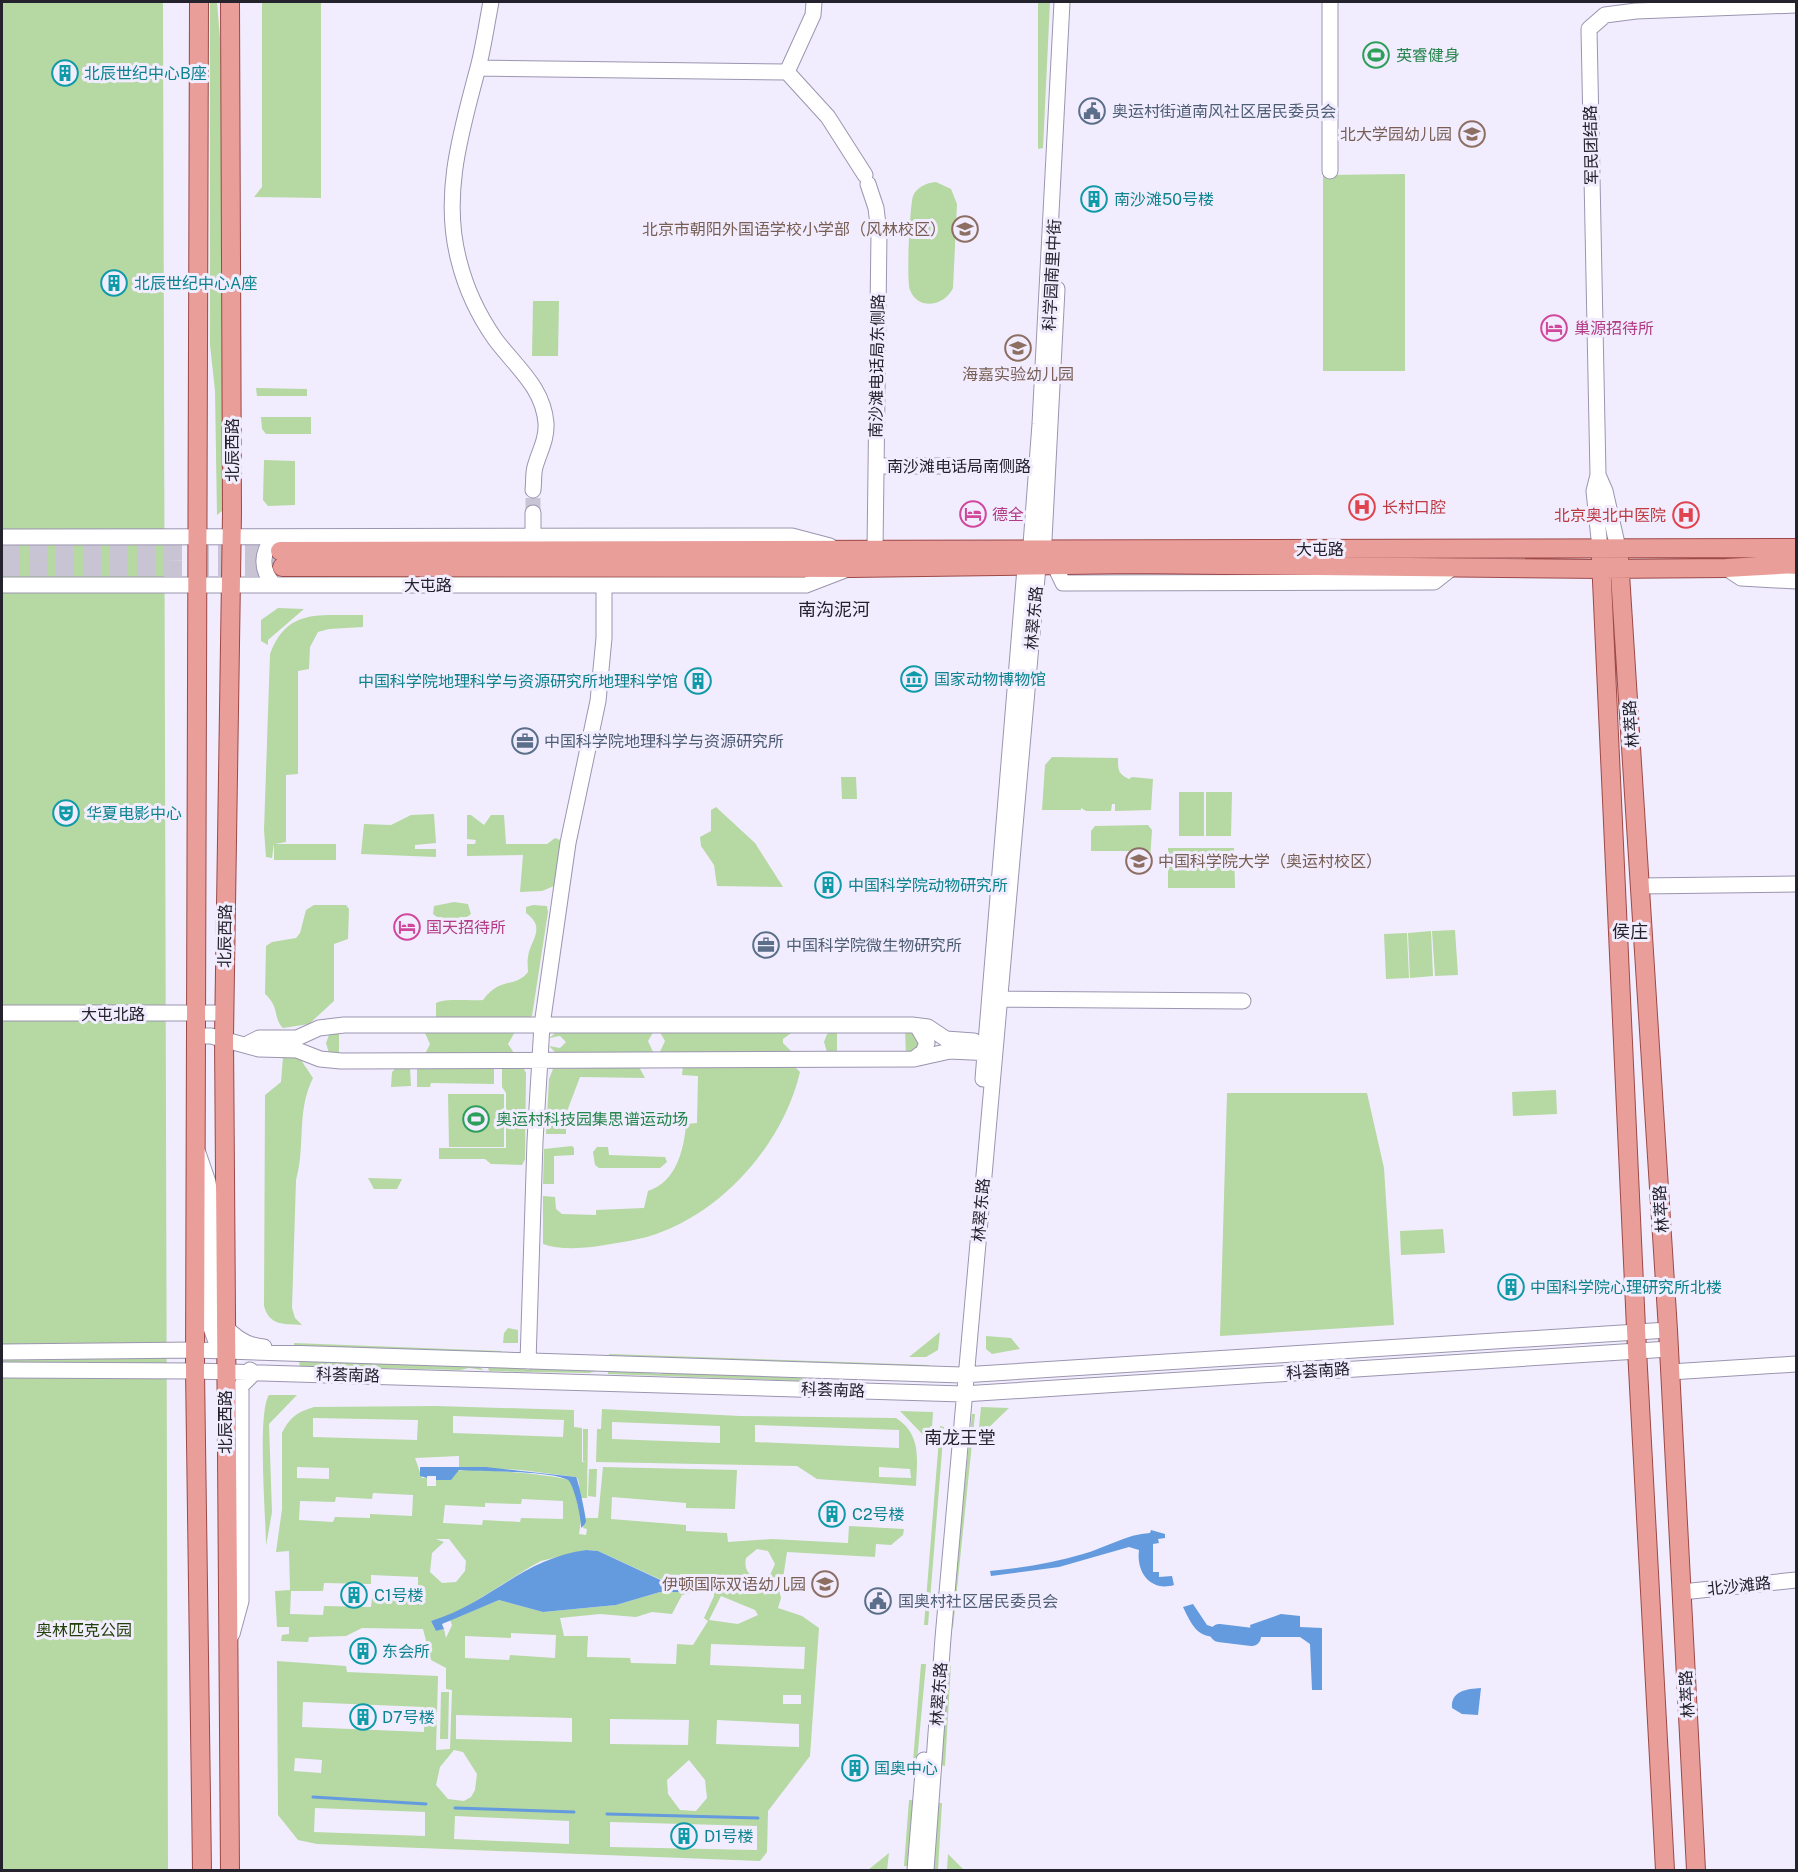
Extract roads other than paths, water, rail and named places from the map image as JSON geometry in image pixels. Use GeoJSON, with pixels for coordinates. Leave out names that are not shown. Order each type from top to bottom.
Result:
{"type":"FeatureCollection","features":[{"type":"Feature","properties":{"kind":"main road","name":"北辰西路"},"geometry":{"type":"LineString","coordinates":[[199,2],[200,348],[196,585],[195,1146],[186,1350],[195,1371],[202,1870]]}},
{"type":"Feature","properties":{"kind":"main road","name":"北辰西路"},"geometry":{"type":"LineString","coordinates":[[230,2],[231,584],[224,1013],[230,1870]]}},
{"type":"Feature","properties":{"kind":"main road","name":"大屯路"},"geometry":{"type":"LineString","coordinates":[[279,552],[851,568],[1037,557],[1609,548],[1797,548]]}},
{"type":"Feature","properties":{"kind":"main road","name":"林萃路"},"geometry":{"type":"LineString","coordinates":[[1609,548],[1620,568],[1623,603],[1666,1290],[1696,1870]]}},
{"type":"Feature","properties":{"kind":"main road","name":"林萃路"},"geometry":{"type":"LineString","coordinates":[[1609,548],[1602,569],[1603,603],[1637,1340],[1665,1870]]}},
{"type":"Feature","properties":{"kind":"main road","name":"大屯路"},"geometry":{"type":"LineString","coordinates":[[279,552],[875,550],[1037,557],[1453,567],[1726,568],[1797,564]]}},
{"type":"Feature","properties":{"kind":"main road"},"geometry":{"type":"LineString","coordinates":[[1603,603],[1623,603]]}},
{"type":"Feature","properties":{"kind":"main road"},"geometry":{"type":"LineString","coordinates":[[1635,1292],[1666,1290]]}},
{"type":"Feature","properties":{"kind":"street"},"geometry":{"type":"LineString","coordinates":[[491,2],[478,68],[458,140],[452,186],[454,238],[467,288],[480,315],[495,339],[534,386],[543,404],[545,441],[535,467],[533,490]]}},
{"type":"Feature","properties":{"kind":"street"},"geometry":{"type":"LineString","coordinates":[[478,68],[787,72],[813,15],[814,2]]}},
{"type":"Feature","properties":{"kind":"street","name":"科学园南里中街"},"geometry":{"type":"LineString","coordinates":[[1037,557],[1065,2]]}},
{"type":"Feature","properties":{"kind":"street"},"geometry":{"type":"LineString","coordinates":[[1037,557],[1072,2]]}},
{"type":"Feature","properties":{"kind":"street"},"geometry":{"type":"LineString","coordinates":[[1330,2],[1330,171]]}},
{"type":"Feature","properties":{"kind":"street","name":"军民团结路"},"geometry":{"type":"LineString","coordinates":[[1609,548],[1594,491],[1598,474],[1589,29],[1605,15],[1636,11],[1797,4]]}},
{"type":"Feature","properties":{"kind":"street","name":"南沙滩电话局东侧路"},"geometry":{"type":"LineString","coordinates":[[787,72],[828,117],[867,179],[876,208],[879,232],[875,550]]}},
{"type":"Feature","properties":{"kind":"street","name":"南沙滩电话局南侧路"},"geometry":{"type":"LineString","coordinates":[[876,466],[1040,466]]}},
{"type":"Feature","properties":{"kind":"street"},"geometry":{"type":"LineString","coordinates":[[533,513],[533,537]]}},
{"type":"Feature","properties":{"kind":"street","name":"大屯路"},"geometry":{"type":"LineString","coordinates":[[2,537],[231,537],[279,552],[533,537],[792,536],[844,550]]}},
{"type":"Feature","properties":{"kind":"street"},"geometry":{"type":"LineString","coordinates":[[274,585],[265,575],[265,548],[279,552]]}},
{"type":"Feature","properties":{"kind":"street","name":"林翠东路"},"geometry":{"type":"LineString","coordinates":[[990,1048],[1000,999],[1037,557]]}},
{"type":"Feature","properties":{"kind":"street","name":"林翠东路"},"geometry":{"type":"LineString","coordinates":[[926,1870],[962,1384],[990,1048],[1037,557]]}},
{"type":"Feature","properties":{"kind":"street","name":"大屯路"},"geometry":{"type":"LineString","coordinates":[[2,585],[806,585],[851,568]]}},
{"type":"Feature","properties":{"kind":"street"},"geometry":{"type":"LineString","coordinates":[[1726,568],[1741,578],[1797,581]]}},
{"type":"Feature","properties":{"kind":"street"},"geometry":{"type":"LineString","coordinates":[[528,1362],[542,1025],[568,843],[598,701],[604,638],[604,585]]}},
{"type":"Feature","properties":{"kind":"street"},"geometry":{"type":"LineString","coordinates":[[1641,886],[1797,884]]}},
{"type":"Feature","properties":{"kind":"street"},"geometry":{"type":"LineString","coordinates":[[1000,999],[1243,1001]]}},
{"type":"Feature","properties":{"kind":"street","name":"大屯北路"},"geometry":{"type":"LineString","coordinates":[[2,1014],[224,1013]]}},
{"type":"Feature","properties":{"kind":"street"},"geometry":{"type":"LineString","coordinates":[[247,1044],[259,1038],[297,1038],[314,1031],[344,1025],[916,1026],[928,1028],[951,1040],[990,1048]]}},
{"type":"Feature","properties":{"kind":"street"},"geometry":{"type":"LineString","coordinates":[[914,1059],[927,1043],[916,1026]]}},
{"type":"Feature","properties":{"kind":"street"},"geometry":{"type":"LineString","coordinates":[[313,1057],[310,1043],[314,1031]]}},
{"type":"Feature","properties":{"kind":"street"},"geometry":{"type":"LineString","coordinates":[[195,1036],[211,1036],[259,1049],[302,1051],[313,1057],[341,1061],[914,1059],[950,1051],[990,1048]]}},
{"type":"Feature","properties":{"kind":"street"},"geometry":{"type":"LineString","coordinates":[[195,1146],[208,1182],[211,1203],[213,1339],[218,1347],[254,1372],[241,1386],[241,1601],[228,1648]]}},
{"type":"Feature","properties":{"kind":"street"},"geometry":{"type":"LineString","coordinates":[[225,1326],[239,1339],[257,1347],[365,1352],[392,1358]]}},
{"type":"Feature","properties":{"kind":"street","name":"科荟南路"},"geometry":{"type":"LineString","coordinates":[[2,1370],[225,1371],[794,1389],[962,1384],[1637,1340],[1668,1330]]}},
{"type":"Feature","properties":{"kind":"street","name":"科荟南路"},"geometry":{"type":"LineString","coordinates":[[1637,1340],[1669,1348]]}},
{"type":"Feature","properties":{"kind":"street"},"geometry":{"type":"LineString","coordinates":[[186,1350],[208,1360],[216,1368],[225,1409]]}},
{"type":"Feature","properties":{"kind":"street","name":"科荟南路"},"geometry":{"type":"LineString","coordinates":[[2,1352],[186,1350],[528,1362],[962,1384]]}},
{"type":"Feature","properties":{"kind":"street"},"geometry":{"type":"LineString","coordinates":[[295,1374],[290,1364],[296,1354]]}},
{"type":"Feature","properties":{"kind":"street"},"geometry":{"type":"LineString","coordinates":[[1670,1372],[1797,1364]]}},
{"type":"Feature","properties":{"kind":"street","name":"林翠东路"},"geometry":{"type":"LineString","coordinates":[[915,1870],[962,1384]]}},
{"type":"Feature","properties":{"kind":"street","name":"北沙滩路"},"geometry":{"type":"LineString","coordinates":[[1682,1592],[1797,1580]]}},
{"type":"Feature","properties":{"kind":"water"},"geometry":{"type":"Polygon","coordinates":[[[420,1467],[486,1467],[576,1477],[586,1522],[581,1528],[573,1488],[568,1480],[559,1477],[547,1474],[459,1470],[451,1480],[436,1480],[436,1476],[427,1476],[427,1478],[420,1476],[420,1467]]]}},
{"type":"Feature","properties":{"kind":"water"},"geometry":{"type":"Polygon","coordinates":[[[1151,1530],[1165,1534],[1165,1538],[1158,1539],[1159,1543],[1153,1544],[1153,1572],[1159,1572],[1159,1577],[1172,1576],[1174,1585],[1158,1586],[1146,1578],[1140,1566],[1139,1550],[1129,1547],[1059,1567],[991,1576],[990,1571],[1037,1565],[1072,1557],[1133,1536],[1150,1533],[1151,1530]]]}},
{"type":"Feature","properties":{"kind":"water"},"geometry":{"type":"Polygon","coordinates":[[[586,1550],[598,1551],[667,1583],[695,1586],[694,1592],[660,1592],[616,1605],[543,1612],[499,1600],[442,1624],[444,1629],[436,1631],[431,1621],[471,1604],[543,1562],[586,1550]]]}},
{"type":"Feature","properties":{"kind":"water"},"geometry":{"type":"Polygon","coordinates":[[[1193,1604],[1207,1625],[1219,1629],[1216,1637],[1204,1635],[1192,1624],[1183,1607],[1193,1604]]]}},
{"type":"Feature","properties":{"kind":"water"},"geometry":{"type":"Polygon","coordinates":[[[1281,1614],[1300,1616],[1300,1627],[1322,1628],[1322,1690],[1312,1690],[1310,1644],[1300,1637],[1252,1637],[1250,1625],[1281,1614]]]}},
{"type":"Feature","properties":{"kind":"water"},"geometry":{"type":"Polygon","coordinates":[[[1481,1688],[1478,1715],[1462,1714],[1452,1708],[1452,1702],[1457,1694],[1465,1690],[1481,1688]]]}},
{"type":"Feature","properties":{"kind":"waterway"},"geometry":{"type":"LineString","coordinates":[[1219,1633],[1252,1637]]}},
{"type":"Feature","properties":{"kind":"waterway"},"geometry":{"type":"LineString","coordinates":[[313,1797],[426,1804]]}},
{"type":"Feature","properties":{"kind":"waterway"},"geometry":{"type":"LineString","coordinates":[[455,1808],[574,1812]]}},
{"type":"Feature","properties":{"kind":"waterway"},"geometry":{"type":"LineString","coordinates":[[607,1814],[758,1818]]}},
{"type":"Feature","properties":{"kind":"tunnel"},"geometry":{"type":"LineString","coordinates":[[533,490],[533,513]]}},
{"type":"Feature","properties":{"kind":"tunnel"},"geometry":{"type":"LineString","coordinates":[[2,552],[280,551]]}},
{"type":"Feature","properties":{"kind":"tunnel"},"geometry":{"type":"LineString","coordinates":[[2,567],[282,567]]}},
{"type":"Feature","properties":{"kind":"place","name":"英睿健身"},"geometry":{"type":"Point","coordinates":[1376,55]}},
{"type":"Feature","properties":{"kind":"place","name":"北辰世纪中心B座"},"geometry":{"type":"Point","coordinates":[65,73]}},
{"type":"Feature","properties":{"kind":"place","name":"奥运村街道南风社区居民委员会"},"geometry":{"type":"Point","coordinates":[1092,111]}},
{"type":"Feature","properties":{"kind":"place","name":"北大学园幼儿园"},"geometry":{"type":"Point","coordinates":[1472,134]}},
{"type":"Feature","properties":{"kind":"place","name":"南沙滩50号楼"},"geometry":{"type":"Point","coordinates":[1094,199]}},
{"type":"Feature","properties":{"kind":"place","name":"北京市朝阳外国语学校小学部（风林校区）"},"geometry":{"type":"Point","coordinates":[965,229]}},
{"type":"Feature","properties":{"kind":"place","name":"北辰世纪中心A座"},"geometry":{"type":"Point","coordinates":[114,283]}},
{"type":"Feature","properties":{"kind":"place","name":"巢源招待所"},"geometry":{"type":"Point","coordinates":[1554,328]}},
{"type":"Feature","properties":{"kind":"place","name":"海嘉实验幼儿园"},"geometry":{"type":"Point","coordinates":[1018,348]}},
{"type":"Feature","properties":{"kind":"place","name":"长村口腔"},"geometry":{"type":"Point","coordinates":[1362,507]}},
{"type":"Feature","properties":{"kind":"place","name":"德全"},"geometry":{"type":"Point","coordinates":[973,514]}},
{"type":"Feature","properties":{"kind":"place","name":"北京奥北中医院"},"geometry":{"type":"Point","coordinates":[1686,515]}},
{"type":"Feature","properties":{"kind":"place","name":"国家动物博物馆"},"geometry":{"type":"Point","coordinates":[914,679]}},
{"type":"Feature","properties":{"kind":"place","name":"中国科学院地理科学与资源研究所地理科学馆"},"geometry":{"type":"Point","coordinates":[698,681]}},
{"type":"Feature","properties":{"kind":"place","name":"中国科学院地理科学与资源研究所"},"geometry":{"type":"Point","coordinates":[525,741]}},
{"type":"Feature","properties":{"kind":"place","name":"华夏电影中心"},"geometry":{"type":"Point","coordinates":[66,813]}},
{"type":"Feature","properties":{"kind":"place","name":"中国科学院大学（奥运村校区）"},"geometry":{"type":"Point","coordinates":[1139,861]}},
{"type":"Feature","properties":{"kind":"place","name":"中国科学院动物研究所"},"geometry":{"type":"Point","coordinates":[828,885]}},
{"type":"Feature","properties":{"kind":"place","name":"国天招待所"},"geometry":{"type":"Point","coordinates":[407,927]}},
{"type":"Feature","properties":{"kind":"place","name":"中国科学院微生物研究所"},"geometry":{"type":"Point","coordinates":[766,945]}},
{"type":"Feature","properties":{"kind":"place","name":"奥运村科技园集思谱运动场"},"geometry":{"type":"Point","coordinates":[476,1119]}},
{"type":"Feature","properties":{"kind":"place","name":"中国科学院心理研究所北楼"},"geometry":{"type":"Point","coordinates":[1511,1287]}},
{"type":"Feature","properties":{"kind":"place","name":"C2号楼"},"geometry":{"type":"Point","coordinates":[832,1514]}},
{"type":"Feature","properties":{"kind":"place","name":"伊顿国际双语幼儿园"},"geometry":{"type":"Point","coordinates":[825,1584]}},
{"type":"Feature","properties":{"kind":"place","name":"C1号楼"},"geometry":{"type":"Point","coordinates":[354,1595]}},
{"type":"Feature","properties":{"kind":"place","name":"国奥村社区居民委员会"},"geometry":{"type":"Point","coordinates":[878,1601]}},
{"type":"Feature","properties":{"kind":"place","name":"东会所"},"geometry":{"type":"Point","coordinates":[363,1651]}},
{"type":"Feature","properties":{"kind":"place","name":"D7号楼"},"geometry":{"type":"Point","coordinates":[363,1717]}},
{"type":"Feature","properties":{"kind":"place","name":"国奥中心"},"geometry":{"type":"Point","coordinates":[855,1768]}},
{"type":"Feature","properties":{"kind":"place","name":"D1号楼"},"geometry":{"type":"Point","coordinates":[684,1836]}},
{"type":"Feature","properties":{"kind":"district","name":"南沟泥河"},"geometry":{"type":"Point","coordinates":[834,609]}},
{"type":"Feature","properties":{"kind":"district","name":"侯庄"},"geometry":{"type":"Point","coordinates":[1630,931]}},
{"type":"Feature","properties":{"kind":"district","name":"南龙王堂"},"geometry":{"type":"Point","coordinates":[960,1437]}},
{"type":"Feature","properties":{"kind":"park label","name":"奥林匹克公园"},"geometry":{"type":"Point","coordinates":[84,1630]}}]}
